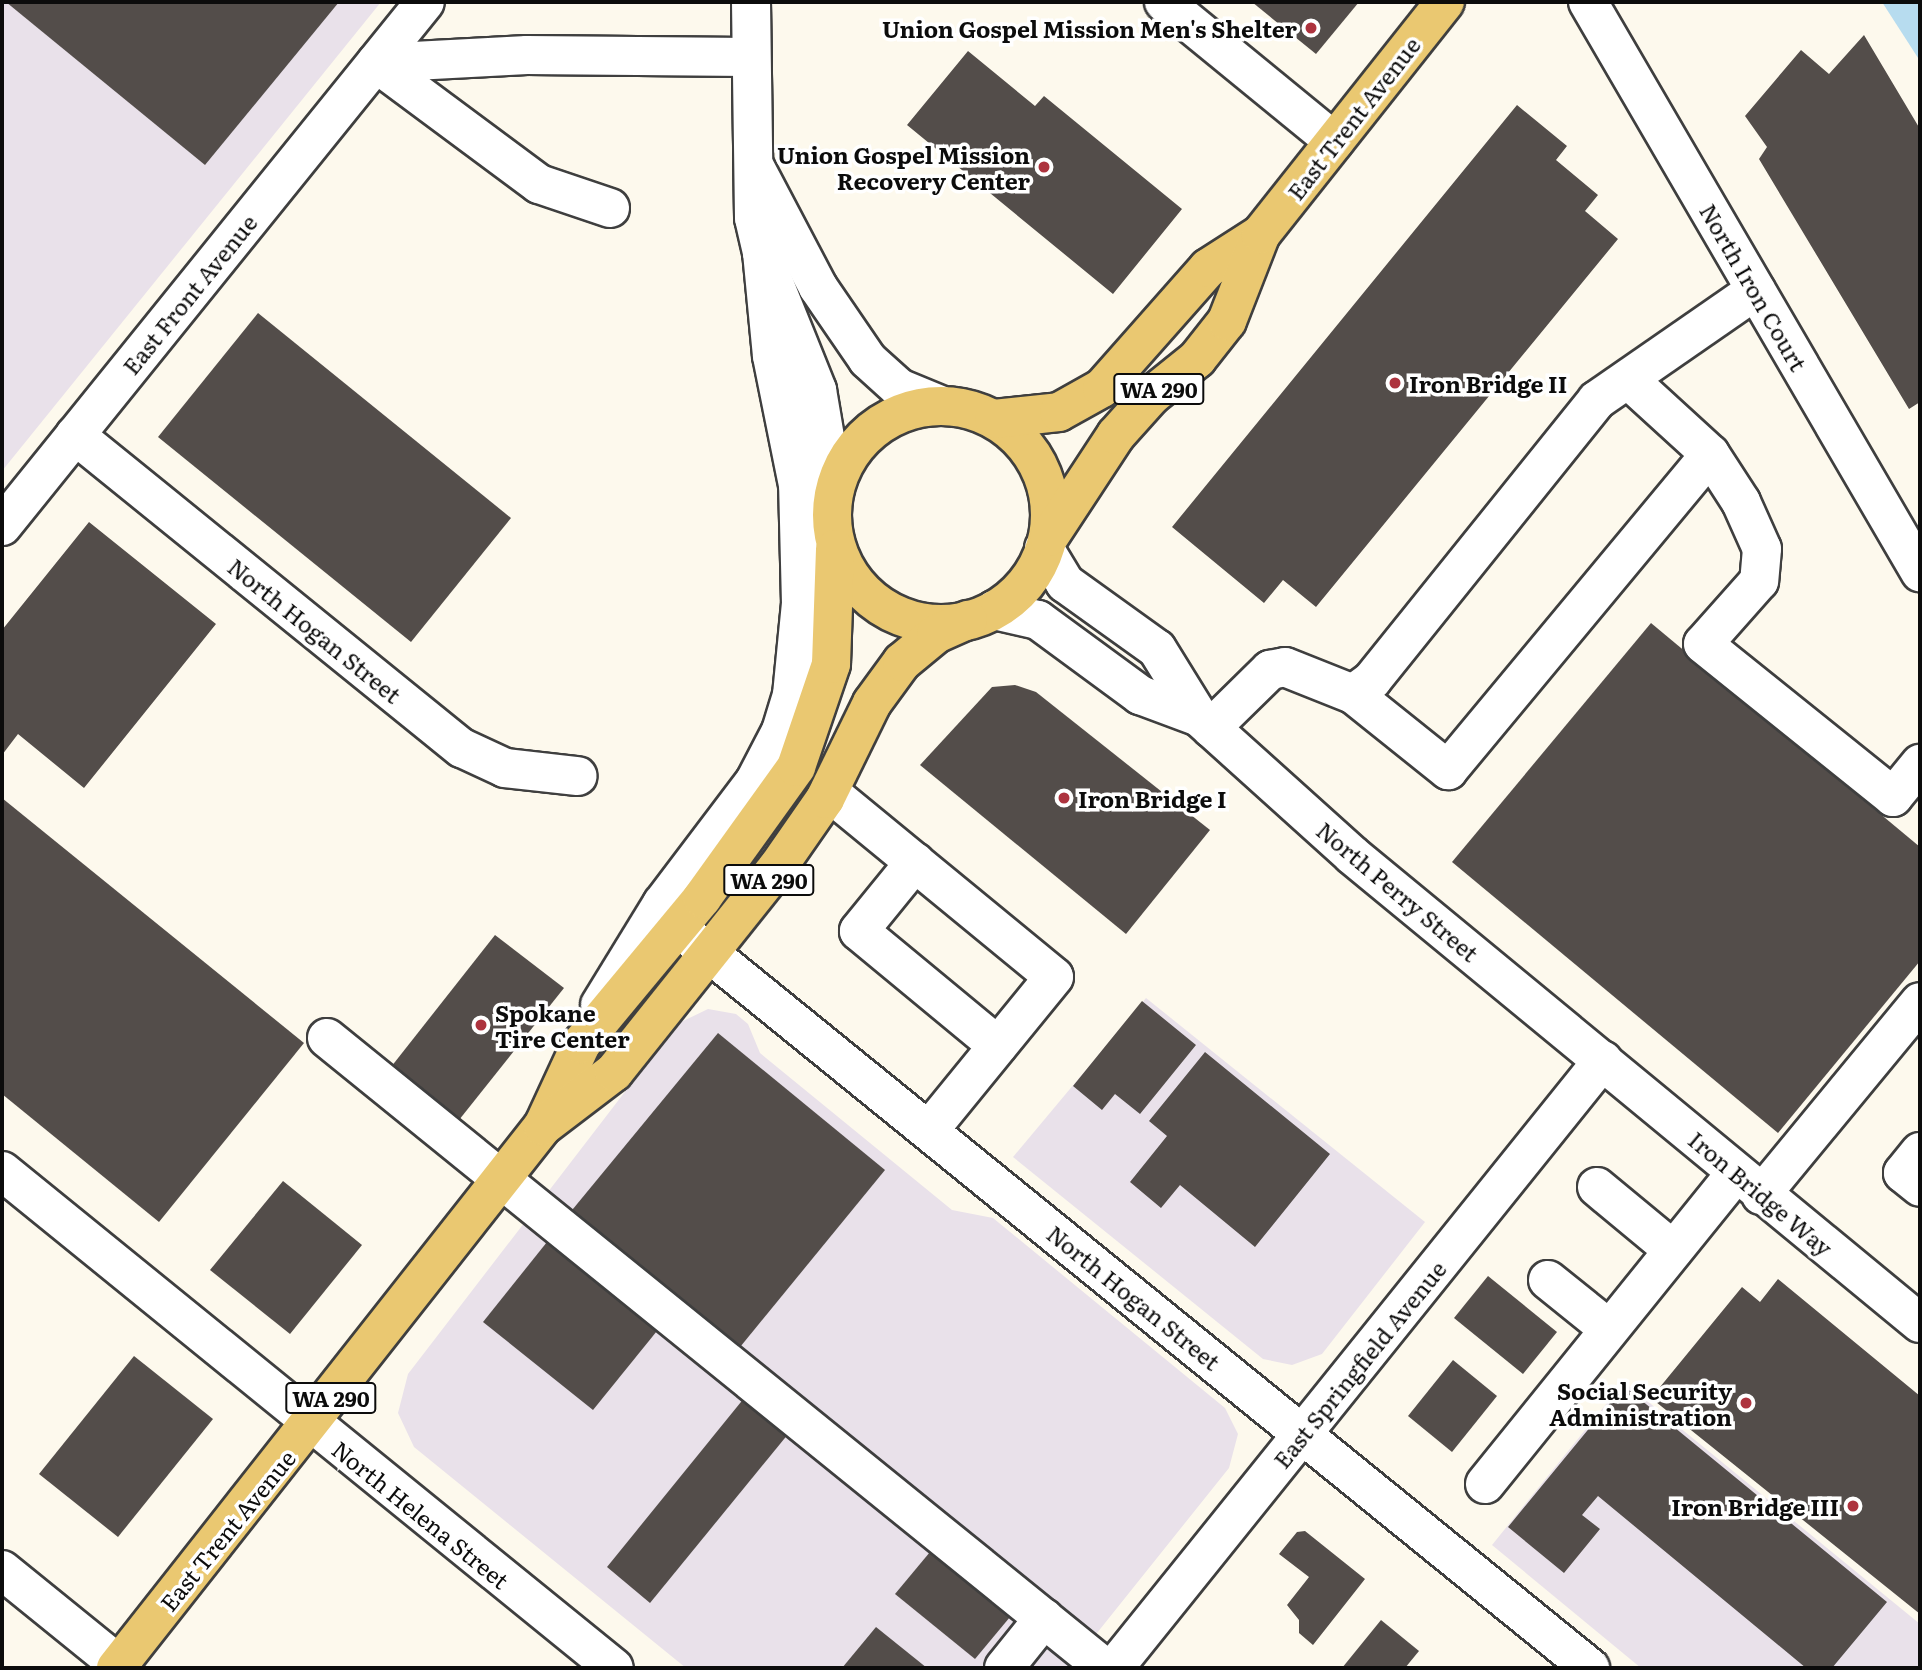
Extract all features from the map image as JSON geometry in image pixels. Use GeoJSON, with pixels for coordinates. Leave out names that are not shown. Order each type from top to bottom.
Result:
{"type":"FeatureCollection","features":[{"type":"Feature","properties":{"kind":"main road","name":"East Trent Avenue"},"geometry":{"type":"LineString","coordinates":[[1045,545],[1073,493],[1116,435],[1151,396],[1197,359],[1227,321],[1261,234],[1444,2]]}},
{"type":"Feature","properties":{"kind":"main road","name":"East Trent Avenue"},"geometry":{"type":"LineString","coordinates":[[994,419],[1059,412],[1102,388],[1208,268],[1261,234]]}},
{"type":"Feature","properties":{"kind":"main road","name":"WA 290"},"geometry":{"type":"LineString","coordinates":[[835,544],[834,491],[849,457],[872,430],[905,412],[940,405],[994,419]]}},
{"type":"Feature","properties":{"kind":"main road"},"geometry":{"type":"LineString","coordinates":[[994,419],[1035,459],[1048,504],[1045,545]]}},
{"type":"Feature","properties":{"kind":"main road","name":"East Trent Avenue"},"geometry":{"type":"LineString","coordinates":[[543,1126],[580,1044],[677,927],[777,798],[811,737],[836,632],[835,544]]}},
{"type":"Feature","properties":{"kind":"main road"},"geometry":{"type":"LineString","coordinates":[[835,544],[854,582],[886,609],[926,623],[981,615]]}},
{"type":"Feature","properties":{"kind":"main road","name":"WA 290"},"geometry":{"type":"LineString","coordinates":[[981,615],[1017,592],[1045,545]]}},
{"type":"Feature","properties":{"kind":"main road","name":"East Trent Avenue"},"geometry":{"type":"LineString","coordinates":[[119,1667],[543,1126],[614,1072],[710,954],[829,792],[872,703],[902,662],[928,640],[981,615]]}},
{"type":"Feature","properties":{"kind":"street","name":"East Front Avenue"},"geometry":{"type":"LineString","coordinates":[[2,526],[425,2]]}},
{"type":"Feature","properties":{"kind":"street"},"geometry":{"type":"LineString","coordinates":[[580,1044],[631,950],[755,781],[792,695],[801,615],[799,485],[772,356],[762,253],[754,218],[755,167],[748,57],[751,2]]}},
{"type":"Feature","properties":{"kind":"street"},"geometry":{"type":"LineString","coordinates":[[1164,2],[1334,141]]}},
{"type":"Feature","properties":{"kind":"street","name":"North Iron Court"},"geometry":{"type":"LineString","coordinates":[[1588,2],[1920,572]]}},
{"type":"Feature","properties":{"kind":"street"},"geometry":{"type":"LineString","coordinates":[[376,63],[527,55],[748,57]]}},
{"type":"Feature","properties":{"kind":"street"},"geometry":{"type":"LineString","coordinates":[[376,63],[539,184],[610,208]]}},
{"type":"Feature","properties":{"kind":"street"},"geometry":{"type":"LineString","coordinates":[[755,167],[818,287],[851,339],[882,376],[940,405]]}},
{"type":"Feature","properties":{"kind":"street"},"geometry":{"type":"LineString","coordinates":[[762,253],[817,390],[834,491]]}},
{"type":"Feature","properties":{"kind":"street"},"geometry":{"type":"LineString","coordinates":[[1353,694],[1372,680],[1597,400],[1756,290]]}},
{"type":"Feature","properties":{"kind":"street"},"geometry":{"type":"LineString","coordinates":[[1628,379],[1710,454],[1741,502],[1762,549],[1759,581],[1703,644],[1893,797],[1920,764]]}},
{"type":"Feature","properties":{"kind":"street","name":"North Hogan Street"},"geometry":{"type":"LineString","coordinates":[[75,435],[462,748],[505,768],[578,776]]}},
{"type":"Feature","properties":{"kind":"street"},"geometry":{"type":"LineString","coordinates":[[1205,722],[1270,670],[1285,667],[1353,694],[1448,770],[1710,454]]}},
{"type":"Feature","properties":{"kind":"street","name":"North Perry Street"},"geometry":{"type":"LineString","coordinates":[[1045,545],[1065,583],[1157,649],[1205,722],[1352,855],[1603,1060]]}},
{"type":"Feature","properties":{"kind":"street","name":"North Perry Street"},"geometry":{"type":"LineString","coordinates":[[981,615],[1038,620],[1140,695],[1205,722]]}},
{"type":"Feature","properties":{"kind":"street"},"geometry":{"type":"LineString","coordinates":[[829,792],[1054,977],[929,1130]]}},
{"type":"Feature","properties":{"kind":"street"},"geometry":{"type":"LineString","coordinates":[[915,862],[859,931],[998,1046]]}},
{"type":"Feature","properties":{"kind":"street","name":"North Hogan Street"},"geometry":{"type":"LineString","coordinates":[[677,927],[1590,1668]]}},
{"type":"Feature","properties":{"kind":"street"},"geometry":{"type":"LineString","coordinates":[[1485,1484],[1673,1250],[1749,1184],[1916,1017]]}},
{"type":"Feature","properties":{"kind":"street"},"geometry":{"type":"LineString","coordinates":[[327,1038],[502,1177],[1105,1668]]}},
{"type":"Feature","properties":{"kind":"street","name":"Iron Bridge Way"},"geometry":{"type":"LineString","coordinates":[[1603,1060],[1749,1184],[1920,1323]]}},
{"type":"Feature","properties":{"kind":"street","name":"East Springfield Avenue"},"geometry":{"type":"LineString","coordinates":[[1114,1668],[1603,1060]]}},
{"type":"Feature","properties":{"kind":"street"},"geometry":{"type":"LineString","coordinates":[[1920,1152],[1903,1174],[1920,1187]]}},
{"type":"Feature","properties":{"kind":"street","name":"North Helena Street"},"geometry":{"type":"LineString","coordinates":[[2,1171],[310,1425],[614,1668]]}},
{"type":"Feature","properties":{"kind":"street"},"geometry":{"type":"LineString","coordinates":[[1597,1187],[1673,1250]]}},
{"type":"Feature","properties":{"kind":"street"},"geometry":{"type":"LineString","coordinates":[[1548,1280],[1609,1329]]}},
{"type":"Feature","properties":{"kind":"street"},"geometry":{"type":"LineString","coordinates":[[2,1570],[119,1667]]}},
{"type":"Feature","properties":{"kind":"street"},"geometry":{"type":"LineString","coordinates":[[1004,1668],[1044,1618]]}},
{"type":"Feature","properties":{"kind":"shaded area"},"geometry":{"type":"Polygon","coordinates":[[[2,2],[381,2],[2,471],[2,2]]]}},
{"type":"Feature","properties":{"kind":"shaded area"},"geometry":{"type":"Polygon","coordinates":[[[1146,998],[1425,1222],[1322,1354],[1292,1365],[1263,1359],[1013,1157],[1146,998]]]}},
{"type":"Feature","properties":{"kind":"shaded area"},"geometry":{"type":"Polygon","coordinates":[[[708,1009],[736,1014],[748,1024],[760,1053],[952,1210],[993,1218],[1225,1408],[1238,1434],[1229,1468],[1069,1668],[686,1668],[414,1447],[398,1413],[408,1374],[677,1024],[708,1009]]]}},
{"type":"Feature","properties":{"kind":"shaded area"},"geometry":{"type":"Polygon","coordinates":[[[1624,1382],[1920,1624],[1920,1668],[1641,1668],[1492,1545],[1624,1382]]]}},
{"type":"Feature","properties":{"kind":"water"},"geometry":{"type":"Polygon","coordinates":[[[1882,2],[1920,2],[1920,61],[1882,2]]]}},
{"type":"Feature","properties":{"kind":"building"},"geometry":{"type":"Polygon","coordinates":[[[6,2],[339,2],[205,165],[6,2]]]}},
{"type":"Feature","properties":{"kind":"building","name":"Union Gospel Mission Men's Shelter"},"geometry":{"type":"Polygon","coordinates":[[[1252,2],[1359,2],[1316,54],[1252,2]]]}},
{"type":"Feature","properties":{"kind":"building"},"geometry":{"type":"Polygon","coordinates":[[[1864,35],[1920,129],[1920,402],[1909,409],[1759,159],[1767,147],[1745,116],[1801,50],[1829,74],[1864,35]]]}},
{"type":"Feature","properties":{"kind":"building","name":"Union Gospel Mission Recovery Center"},"geometry":{"type":"Polygon","coordinates":[[[968,51],[1035,106],[1044,96],[1182,209],[1113,294],[907,125],[968,51]]]}},
{"type":"Feature","properties":{"kind":"building","name":"Iron Bridge II"},"geometry":{"type":"Polygon","coordinates":[[[1517,105],[1567,146],[1556,160],[1598,195],[1585,211],[1618,239],[1316,607],[1283,580],[1264,603],[1172,527],[1517,105]]]}},
{"type":"Feature","properties":{"kind":"building"},"geometry":{"type":"Polygon","coordinates":[[[258,313],[511,518],[411,642],[158,437],[258,313]]]}},
{"type":"Feature","properties":{"kind":"building"},"geometry":{"type":"Polygon","coordinates":[[[89,522],[216,624],[84,788],[18,734],[2,755],[2,630],[89,522]]]}},
{"type":"Feature","properties":{"kind":"building"},"geometry":{"type":"Polygon","coordinates":[[[1651,623],[1920,847],[1920,961],[1778,1133],[1452,862],[1651,623]]]}},
{"type":"Feature","properties":{"kind":"building","name":"Iron Bridge I"},"geometry":{"type":"Polygon","coordinates":[[[1015,685],[1036,692],[1210,830],[1126,934],[920,765],[992,687],[1015,685]]]}},
{"type":"Feature","properties":{"kind":"building"},"geometry":{"type":"Polygon","coordinates":[[[2,798],[304,1043],[159,1222],[2,1094],[2,798]]]}},
{"type":"Feature","properties":{"kind":"building"},"geometry":{"type":"Polygon","coordinates":[[[495,935],[564,988],[459,1120],[391,1067],[495,935]]]}},
{"type":"Feature","properties":{"kind":"building"},"geometry":{"type":"Polygon","coordinates":[[[1142,1001],[1196,1045],[1140,1114],[1115,1094],[1102,1110],[1073,1086],[1142,1001]]]}},
{"type":"Feature","properties":{"kind":"building"},"geometry":{"type":"Polygon","coordinates":[[[718,1033],[885,1170],[736,1352],[568,1215],[718,1033]]]}},
{"type":"Feature","properties":{"kind":"building"},"geometry":{"type":"Polygon","coordinates":[[[1205,1052],[1330,1154],[1255,1247],[1180,1185],[1161,1208],[1130,1182],[1167,1136],[1149,1121],[1205,1052]]]}},
{"type":"Feature","properties":{"kind":"building"},"geometry":{"type":"Polygon","coordinates":[[[283,1181],[362,1245],[290,1334],[210,1270],[283,1181]]]}},
{"type":"Feature","properties":{"kind":"building"},"geometry":{"type":"Polygon","coordinates":[[[551,1237],[661,1326],[593,1410],[483,1322],[551,1237]]]}},
{"type":"Feature","properties":{"kind":"building"},"geometry":{"type":"Polygon","coordinates":[[[1488,1276],[1557,1332],[1523,1374],[1454,1318],[1488,1276]]]}},
{"type":"Feature","properties":{"kind":"building","name":"Iron Bridge III"},"geometry":{"type":"Polygon","coordinates":[[[1778,1279],[1920,1396],[1920,1614],[1651,1398],[1742,1287],[1760,1302],[1778,1279]]]}},
{"type":"Feature","properties":{"kind":"building"},"geometry":{"type":"Polygon","coordinates":[[[134,1356],[213,1419],[118,1537],[39,1474],[134,1356]]]}},
{"type":"Feature","properties":{"kind":"building"},"geometry":{"type":"Polygon","coordinates":[[[1453,1360],[1497,1396],[1452,1452],[1408,1416],[1453,1360]]]}},
{"type":"Feature","properties":{"kind":"building"},"geometry":{"type":"Polygon","coordinates":[[[1624,1386],[1887,1602],[1832,1668],[1806,1668],[1598,1496],[1582,1515],[1600,1529],[1564,1573],[1508,1527],[1624,1386]]]}},
{"type":"Feature","properties":{"kind":"building"},"geometry":{"type":"Polygon","coordinates":[[[745,1397],[789,1433],[650,1603],[607,1567],[745,1397]]]}},
{"type":"Feature","properties":{"kind":"building"},"geometry":{"type":"Polygon","coordinates":[[[1305,1531],[1365,1579],[1313,1645],[1299,1633],[1299,1620],[1287,1605],[1309,1577],[1279,1554],[1297,1532],[1305,1531]]]}},
{"type":"Feature","properties":{"kind":"building"},"geometry":{"type":"Polygon","coordinates":[[[930,1552],[1010,1617],[975,1659],[895,1594],[930,1552]]]}},
{"type":"Feature","properties":{"kind":"building"},"geometry":{"type":"Polygon","coordinates":[[[1381,1620],[1419,1651],[1405,1668],[1342,1668],[1381,1620]]]}},
{"type":"Feature","properties":{"kind":"building"},"geometry":{"type":"Polygon","coordinates":[[[876,1627],[927,1668],[842,1668],[876,1627]]]}},
{"type":"Feature","properties":{"kind":"place","name":"Union Gospel Mission Men's Shelter"},"geometry":{"type":"Point","coordinates":[1311,28]}},
{"type":"Feature","properties":{"kind":"place","name":"Union Gospel Mission Recovery Center"},"geometry":{"type":"Point","coordinates":[1044,167]}},
{"type":"Feature","properties":{"kind":"place","name":"Iron Bridge II"},"geometry":{"type":"Point","coordinates":[1395,383]}},
{"type":"Feature","properties":{"kind":"place","name":"Iron Bridge I"},"geometry":{"type":"Point","coordinates":[1064,798]}},
{"type":"Feature","properties":{"kind":"place","name":"Spokane Tire Center"},"geometry":{"type":"Point","coordinates":[481,1025]}},
{"type":"Feature","properties":{"kind":"place","name":"Social Security Administration"},"geometry":{"type":"Point","coordinates":[1746,1403]}},
{"type":"Feature","properties":{"kind":"place","name":"Iron Bridge III"},"geometry":{"type":"Point","coordinates":[1853,1506]}}]}
